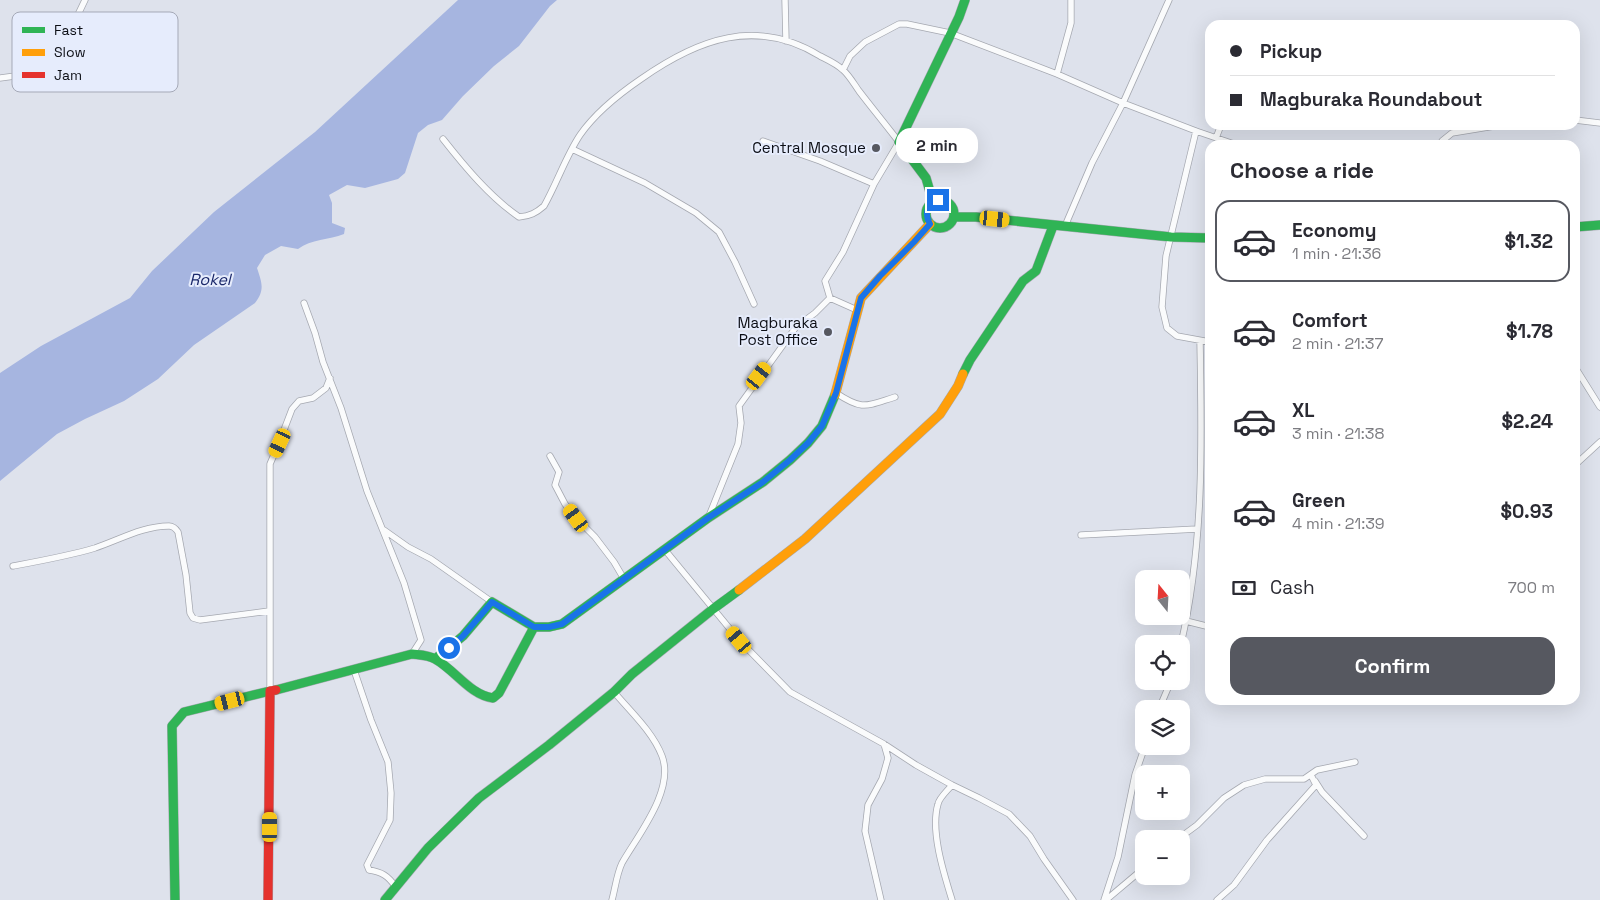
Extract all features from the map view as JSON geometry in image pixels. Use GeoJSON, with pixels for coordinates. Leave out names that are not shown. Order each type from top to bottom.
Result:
{"type":"FeatureCollection","features":[{"type":"Feature","properties":{"kind":"street"},"geometry":{"type":"LineString","coordinates":[[79,12],[85,0]]}},
{"type":"Feature","properties":{"kind":"street"},"geometry":{"type":"LineString","coordinates":[[785,0],[786,41]]}},
{"type":"Feature","properties":{"kind":"street"},"geometry":{"type":"LineString","coordinates":[[857,310],[830,298],[825,281],[842,252],[874,184],[899,142],[965,0]]}},
{"type":"Feature","properties":{"kind":"street"},"geometry":{"type":"LineString","coordinates":[[1057,74],[1071,23],[1070,0]]}},
{"type":"Feature","properties":{"kind":"street"},"geometry":{"type":"LineString","coordinates":[[1065,226],[1092,163],[1123,103],[1169,0]]}},
{"type":"Feature","properties":{"kind":"street"},"geometry":{"type":"LineString","coordinates":[[843,70],[850,56],[865,42],[899,24],[906,24],[950,33],[1057,74],[1123,103],[1222,140]]}},
{"type":"Feature","properties":{"kind":"street"},"geometry":{"type":"LineString","coordinates":[[443,139],[462,164],[507,209],[519,217],[528,217],[536,214],[544,206],[572,149],[586,128],[607,105],[630,86],[697,46],[716,40],[753,36],[775,38],[815,53],[843,70],[926,178],[933,202]]}},
{"type":"Feature","properties":{"kind":"street"},"geometry":{"type":"LineString","coordinates":[[1580,121],[1600,123]]}},
{"type":"Feature","properties":{"kind":"street"},"geometry":{"type":"LineString","coordinates":[[1216,138],[1219,130]]}},
{"type":"Feature","properties":{"kind":"street"},"geometry":{"type":"LineString","coordinates":[[1443,140],[1452,133],[1470,130]]}},
{"type":"Feature","properties":{"kind":"street"},"geometry":{"type":"LineString","coordinates":[[1196,131],[1166,256],[1162,307],[1167,328],[1177,336],[1205,342]]}},
{"type":"Feature","properties":{"kind":"street"},"geometry":{"type":"LineString","coordinates":[[763,141],[874,184]]}},
{"type":"Feature","properties":{"kind":"street"},"geometry":{"type":"LineString","coordinates":[[572,149],[644,183],[696,213],[720,232],[754,304]]}},
{"type":"Feature","properties":{"kind":"street"},"geometry":{"type":"LineString","coordinates":[[938,200],[948,202],[954,210],[954,218],[950,225],[939,228],[930,224],[926,217],[926,212],[933,202],[938,200]]}},
{"type":"Feature","properties":{"kind":"street"},"geometry":{"type":"LineString","coordinates":[[954,218],[976,217],[1171,237],[1205,238]]}},
{"type":"Feature","properties":{"kind":"street"},"geometry":{"type":"LineString","coordinates":[[383,530],[408,547],[431,559],[492,602],[534,627],[549,627],[562,624],[708,518],[763,482],[808,443],[822,426],[836,393],[861,298],[930,224]]}},
{"type":"Feature","properties":{"kind":"street"},"geometry":{"type":"LineString","coordinates":[[1580,227],[1600,225]]}},
{"type":"Feature","properties":{"kind":"street"},"geometry":{"type":"LineString","coordinates":[[385,900],[428,848],[479,798],[614,692],[632,674],[713,609],[760,576],[805,539],[940,414],[958,386],[970,360],[1022,281],[1036,270],[1052,226]]}},
{"type":"Feature","properties":{"kind":"street"},"geometry":{"type":"LineString","coordinates":[[708,518],[738,444],[741,423],[739,406],[796,327],[815,313],[830,298]]}},
{"type":"Feature","properties":{"kind":"street"},"geometry":{"type":"LineString","coordinates":[[304,303],[323,362],[341,408],[367,491],[404,583],[421,640],[412,654]]}},
{"type":"Feature","properties":{"kind":"street"},"geometry":{"type":"LineString","coordinates":[[1190,595],[1200,480],[1200,341]]}},
{"type":"Feature","properties":{"kind":"street"},"geometry":{"type":"LineString","coordinates":[[1580,375],[1600,407]]}},
{"type":"Feature","properties":{"kind":"street"},"geometry":{"type":"LineString","coordinates":[[268,900],[270,464],[292,409],[299,401],[312,398],[326,388],[330,378]]}},
{"type":"Feature","properties":{"kind":"street"},"geometry":{"type":"LineString","coordinates":[[836,393],[857,405],[865,406],[895,397]]}},
{"type":"Feature","properties":{"kind":"street"},"geometry":{"type":"LineString","coordinates":[[1580,460],[1600,442]]}},
{"type":"Feature","properties":{"kind":"street"},"geometry":{"type":"LineString","coordinates":[[550,456],[559,472],[555,485],[565,504],[595,537],[624,579]]}},
{"type":"Feature","properties":{"kind":"street"},"geometry":{"type":"LineString","coordinates":[[12,566],[73,554],[95,548],[138,531],[171,526],[178,532],[186,575],[190,613],[194,618],[200,620],[269,611]]}},
{"type":"Feature","properties":{"kind":"street"},"geometry":{"type":"LineString","coordinates":[[1080,535],[1197,529]]}},
{"type":"Feature","properties":{"kind":"street"},"geometry":{"type":"LineString","coordinates":[[665,550],[739,640],[790,692],[884,744],[916,765],[1009,814],[1030,836],[1044,860],[1073,900]]}},
{"type":"Feature","properties":{"kind":"street"},"geometry":{"type":"LineString","coordinates":[[435,659],[463,636],[492,602]]}},
{"type":"Feature","properties":{"kind":"street"},"geometry":{"type":"LineString","coordinates":[[1190,622],[1205,626]]}},
{"type":"Feature","properties":{"kind":"street"},"geometry":{"type":"LineString","coordinates":[[175,900],[172,726],[184,712],[412,654],[424,655],[435,659],[481,695],[486,698],[492,698],[500,693],[534,627]]}},
{"type":"Feature","properties":{"kind":"street"},"geometry":{"type":"LineString","coordinates":[[354,670],[388,762],[391,793],[390,820],[368,865],[369,870],[380,872],[388,877],[395,886]]}},
{"type":"Feature","properties":{"kind":"street"},"geometry":{"type":"LineString","coordinates":[[612,900],[621,864],[646,825],[658,800],[666,771],[655,741],[614,692]]}},
{"type":"Feature","properties":{"kind":"street"},"geometry":{"type":"LineString","coordinates":[[881,900],[865,831],[868,805],[882,779],[888,758],[884,744]]}},
{"type":"Feature","properties":{"kind":"street"},"geometry":{"type":"LineString","coordinates":[[1105,900],[1118,856],[1135,775],[1142,755]]}},
{"type":"Feature","properties":{"kind":"street"},"geometry":{"type":"LineString","coordinates":[[1190,830],[1224,798],[1244,785],[1264,779],[1304,779],[1316,770],[1355,762]]}},
{"type":"Feature","properties":{"kind":"street"},"geometry":{"type":"LineString","coordinates":[[1311,775],[1322,792],[1364,836]]}},
{"type":"Feature","properties":{"kind":"street"},"geometry":{"type":"LineString","coordinates":[[1217,900],[1234,885],[1267,840],[1316,785],[1311,775]]}},
{"type":"Feature","properties":{"kind":"street"},"geometry":{"type":"LineString","coordinates":[[952,785],[938,803],[935,829],[952,900]]}},
{"type":"Feature","properties":{"kind":"street"},"geometry":{"type":"LineString","coordinates":[[1105,900],[1135,875]]}},
{"type":"Feature","properties":{"kind":"water","name":"Rokel"},"geometry":{"type":"Polygon","coordinates":[[[458,0],[557,0],[550,6],[519,46],[494,66],[463,96],[442,120],[428,125],[418,133],[405,173],[398,179],[365,188],[347,185],[329,195],[332,203],[332,223],[345,228],[344,234],[314,241],[298,249],[281,246],[265,255],[257,268],[262,286],[255,303],[194,345],[158,379],[124,401],[57,434],[0,481],[0,373],[41,346],[130,298],[152,271],[214,212],[315,132],[458,0]]]}},
{"type":"Feature","properties":{"kind":"traffic: fast"},"geometry":{"type":"LineString","coordinates":[[933,202],[926,178],[899,142],[959,17],[965,0]]}},
{"type":"Feature","properties":{"kind":"traffic: fast"},"geometry":{"type":"LineString","coordinates":[[940,200],[950,204],[954,214],[950,224],[940,228],[930,224],[926,214],[930,204],[940,200]]}},
{"type":"Feature","properties":{"kind":"traffic: fast"},"geometry":{"type":"LineString","coordinates":[[954,217],[976,217],[1171,237],[1205,238]]}},
{"type":"Feature","properties":{"kind":"traffic: fast"},"geometry":{"type":"LineString","coordinates":[[1580,227],[1600,225]]}},
{"type":"Feature","properties":{"kind":"traffic: fast"},"geometry":{"type":"LineString","coordinates":[[963,374],[970,360],[1023,281],[1036,271],[1053,226]]}},
{"type":"Feature","properties":{"kind":"traffic: fast"},"geometry":{"type":"LineString","coordinates":[[435,659],[463,636],[492,602],[534,627],[549,627],[562,624],[708,518],[763,482],[790,460],[822,426],[835,395]]}},
{"type":"Feature","properties":{"kind":"traffic: fast"},"geometry":{"type":"LineString","coordinates":[[385,900],[428,848],[479,798],[549,745],[614,692],[632,674],[739,590]]}},
{"type":"Feature","properties":{"kind":"traffic: fast"},"geometry":{"type":"LineString","coordinates":[[276,690],[412,654],[435,659],[477,692],[493,698],[499,693],[534,627]]}},
{"type":"Feature","properties":{"kind":"traffic: fast"},"geometry":{"type":"LineString","coordinates":[[175,900],[172,726],[184,712],[270,691]]}},
{"type":"Feature","properties":{"kind":"traffic: slow"},"geometry":{"type":"LineString","coordinates":[[835,395],[861,298],[930,224]]}},
{"type":"Feature","properties":{"kind":"traffic: slow"},"geometry":{"type":"LineString","coordinates":[[739,590],[805,539],[940,414],[958,386],[963,374]]}},
{"type":"Feature","properties":{"kind":"traffic: jam"},"geometry":{"type":"LineString","coordinates":[[268,900],[270,691],[276,690]]}},
{"type":"Feature","properties":{"kind":"place","name":"Central Mosque"},"geometry":{"type":"Point","coordinates":[876,148]}},
{"type":"Feature","properties":{"kind":"place","name":"Magburaka Post Office"},"geometry":{"type":"Point","coordinates":[828,332]}},
{"type":"Feature","properties":{"kind":"route"},"geometry":{"type":"LineString","coordinates":[[449,648],[463,636],[492,602],[534,627],[549,627],[562,624],[708,518],[763,482],[790,460],[822,426],[836,393],[861,298],[930,224],[926,217],[926,212],[930,205],[938,200]]}}]}
